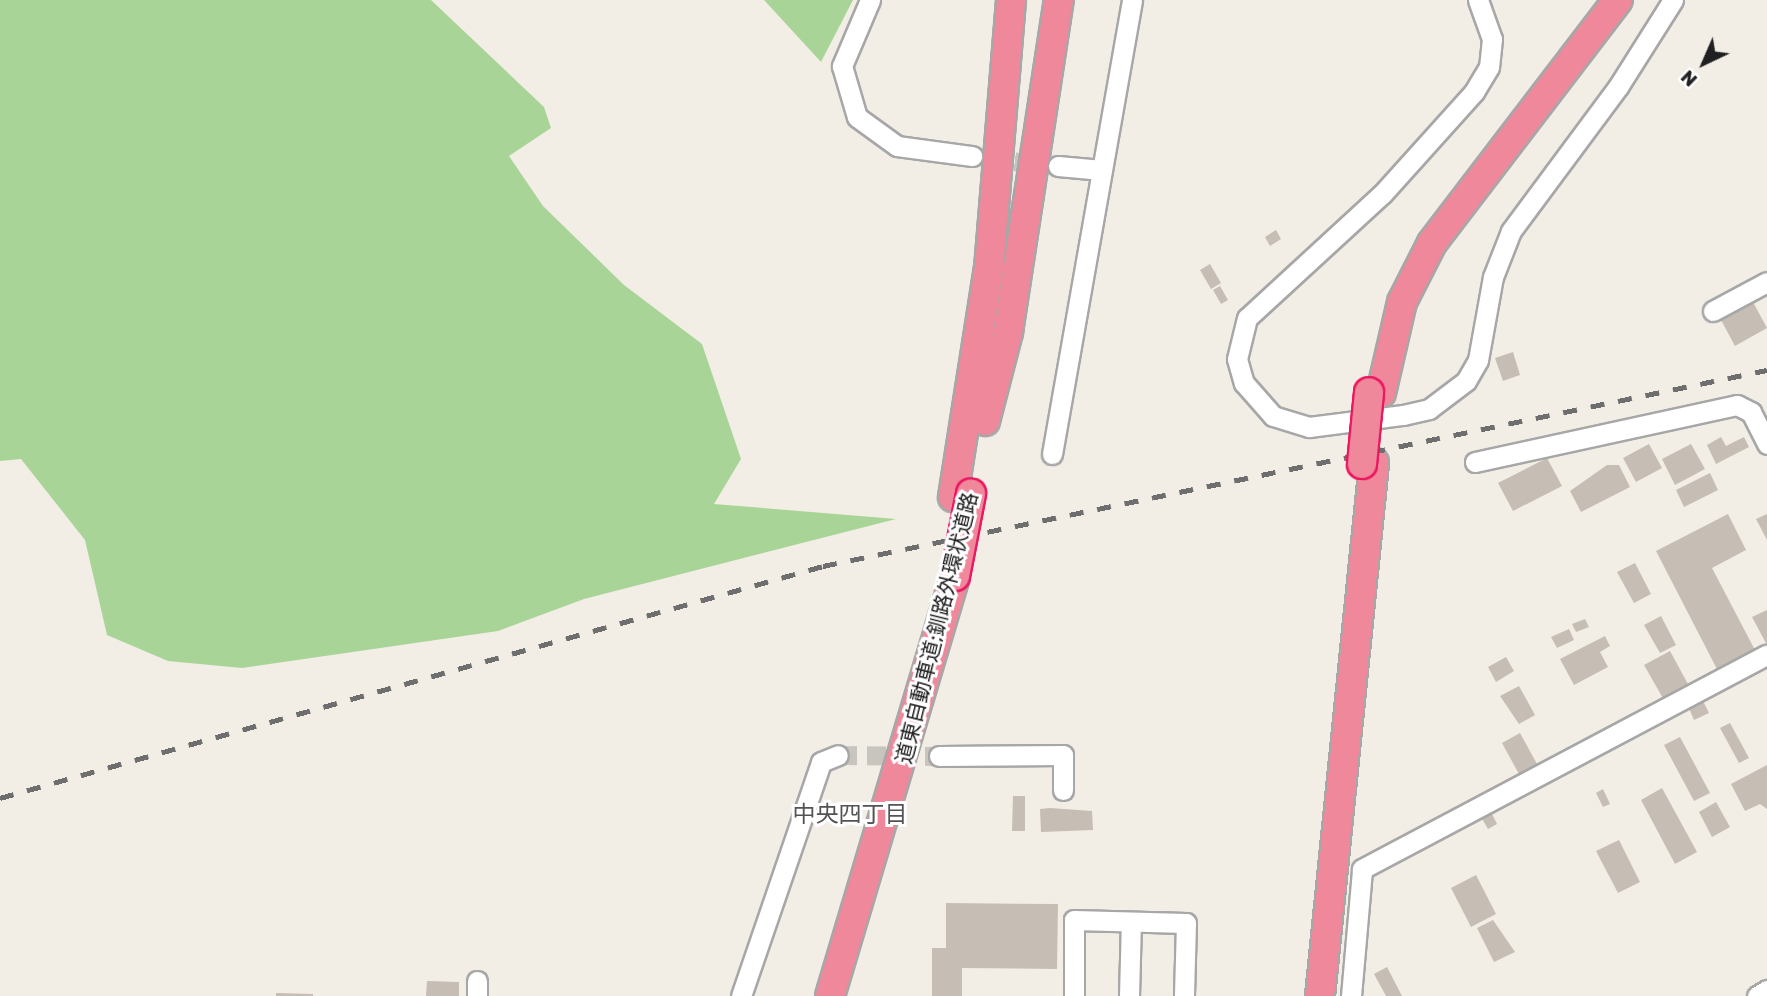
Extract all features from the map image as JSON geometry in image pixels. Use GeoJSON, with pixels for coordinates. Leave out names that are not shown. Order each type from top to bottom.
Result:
{"type":"FeatureCollection","features":[{"type":"Feature","properties":{"kind":"highway"},"geometry":{"type":"LineString","coordinates":[[989,268],[992,0]]}},
{"type":"Feature","properties":{"kind":"highway","name":"道東自動車道;釧路外環状道路"},"geometry":{"type":"LineString","coordinates":[[830,996],[945,577],[962,495],[989,268],[1011,0]]}},
{"type":"Feature","properties":{"kind":"highway","name":"道東自動車道;釧路外環状道路"},"geometry":{"type":"LineString","coordinates":[[962,495],[985,421],[1004,268],[1024,0]]}},
{"type":"Feature","properties":{"kind":"highway"},"geometry":{"type":"LineString","coordinates":[[985,421],[1008,332],[1059,0]]}},
{"type":"Feature","properties":{"kind":"highway"},"geometry":{"type":"LineString","coordinates":[[1320,996],[1375,392],[1391,296],[1424,235],[1604,0]]}},
{"type":"Feature","properties":{"kind":"highway"},"geometry":{"type":"LineString","coordinates":[[1375,392],[1402,302],[1432,243],[1618,0]]}},
{"type":"Feature","properties":{"kind":"highway"},"geometry":{"type":"LineString","coordinates":[[1310,996],[1368,464]]}},
{"type":"Feature","properties":{"kind":"highway","name":"道東自動車道;釧路外環状道路"},"geometry":{"type":"LineString","coordinates":[[816,996],[945,577]]}},
{"type":"Feature","properties":{"kind":"street"},"geometry":{"type":"LineString","coordinates":[[870,0],[842,66],[856,117],[897,146],[972,156]]}},
{"type":"Feature","properties":{"kind":"street"},"geometry":{"type":"LineString","coordinates":[[1052,454],[1132,0]]}},
{"type":"Feature","properties":{"kind":"street"},"geometry":{"type":"LineString","coordinates":[[1478,0],[1492,38],[1489,66],[1474,92],[1382,194],[1247,318],[1237,359],[1244,383],[1273,416],[1309,427],[1403,415],[1429,409],[1466,381],[1478,360],[1493,277],[1511,231],[1618,87],[1673,0]]}},
{"type":"Feature","properties":{"kind":"street"},"geometry":{"type":"LineString","coordinates":[[1058,166],[1102,170]]}},
{"type":"Feature","properties":{"kind":"street"},"geometry":{"type":"LineString","coordinates":[[1713,311],[1767,282]]}},
{"type":"Feature","properties":{"kind":"street"},"geometry":{"type":"LineString","coordinates":[[1475,462],[1737,405],[1751,412],[1767,443]]}},
{"type":"Feature","properties":{"kind":"street"},"geometry":{"type":"LineString","coordinates":[[1351,996],[1362,869],[1767,655]]}},
{"type":"Feature","properties":{"kind":"street"},"geometry":{"type":"LineString","coordinates":[[741,996],[821,762],[838,755]]}},
{"type":"Feature","properties":{"kind":"street"},"geometry":{"type":"LineString","coordinates":[[939,756],[1063,755],[1063,790]]}},
{"type":"Feature","properties":{"kind":"street"},"geometry":{"type":"LineString","coordinates":[[1074,996],[1074,920],[1185,923],[1184,996]]}},
{"type":"Feature","properties":{"kind":"street"},"geometry":{"type":"LineString","coordinates":[[1129,996],[1131,922]]}},
{"type":"Feature","properties":{"kind":"street"},"geometry":{"type":"LineString","coordinates":[[1757,996],[1767,990]]}},
{"type":"Feature","properties":{"kind":"green space"},"geometry":{"type":"Polygon","coordinates":[[[0,0],[431,0],[544,107],[551,128],[509,156],[543,206],[624,285],[702,344],[741,459],[714,504],[896,519],[584,599],[498,631],[242,668],[168,661],[107,635],[85,540],[21,459],[0,461],[0,0]]]}},
{"type":"Feature","properties":{"kind":"green space"},"geometry":{"type":"Polygon","coordinates":[[[764,0],[853,0],[821,62],[764,0]]]}},
{"type":"Feature","properties":{"kind":"building"},"geometry":{"type":"Polygon","coordinates":[[[1276,230],[1281,239],[1270,246],[1265,237],[1276,230]]]}},
{"type":"Feature","properties":{"kind":"building"},"geometry":{"type":"Polygon","coordinates":[[[1210,264],[1221,283],[1211,289],[1200,270],[1210,264]]]}},
{"type":"Feature","properties":{"kind":"building"},"geometry":{"type":"Polygon","coordinates":[[[1220,286],[1228,300],[1221,304],[1213,290],[1220,286]]]}},
{"type":"Feature","properties":{"kind":"building"},"geometry":{"type":"Polygon","coordinates":[[[1753,302],[1767,328],[1735,346],[1721,320],[1753,302]]]}},
{"type":"Feature","properties":{"kind":"building"},"geometry":{"type":"Polygon","coordinates":[[[1513,352],[1520,375],[1503,381],[1495,358],[1513,352]]]}},
{"type":"Feature","properties":{"kind":"building"},"geometry":{"type":"Polygon","coordinates":[[[1721,437],[1726,446],[1744,437],[1749,447],[1716,464],[1707,445],[1721,437]]]}},
{"type":"Feature","properties":{"kind":"building"},"geometry":{"type":"Polygon","coordinates":[[[1649,444],[1662,468],[1636,482],[1623,458],[1649,444]]]}},
{"type":"Feature","properties":{"kind":"building"},"geometry":{"type":"Polygon","coordinates":[[[1691,444],[1705,469],[1675,485],[1662,459],[1691,444]]]}},
{"type":"Feature","properties":{"kind":"building"},"geometry":{"type":"Polygon","coordinates":[[[1547,458],[1562,486],[1513,511],[1498,483],[1547,458]]]}},
{"type":"Feature","properties":{"kind":"building"},"geometry":{"type":"Polygon","coordinates":[[[1607,465],[1619,465],[1630,487],[1581,512],[1570,491],[1607,465]]]}},
{"type":"Feature","properties":{"kind":"building"},"geometry":{"type":"Polygon","coordinates":[[[1710,473],[1718,490],[1684,507],[1676,490],[1710,473]]]}},
{"type":"Feature","properties":{"kind":"building"},"geometry":{"type":"Polygon","coordinates":[[[1728,514],[1746,550],[1712,568],[1756,652],[1718,671],[1656,551],[1728,514]]]}},
{"type":"Feature","properties":{"kind":"building"},"geometry":{"type":"Polygon","coordinates":[[[1767,514],[1767,540],[1756,519],[1767,514]]]}},
{"type":"Feature","properties":{"kind":"building"},"geometry":{"type":"Polygon","coordinates":[[[1635,563],[1651,594],[1634,603],[1617,572],[1635,563]]]}},
{"type":"Feature","properties":{"kind":"building"},"geometry":{"type":"Polygon","coordinates":[[[1767,610],[1767,645],[1752,617],[1767,610]]]}},
{"type":"Feature","properties":{"kind":"building"},"geometry":{"type":"Polygon","coordinates":[[[1661,616],[1676,645],[1660,653],[1644,625],[1661,616]]]}},
{"type":"Feature","properties":{"kind":"building"},"geometry":{"type":"Polygon","coordinates":[[[1585,619],[1589,627],[1576,632],[1572,624],[1585,619]]]}},
{"type":"Feature","properties":{"kind":"building"},"geometry":{"type":"Polygon","coordinates":[[[1569,629],[1574,640],[1557,648],[1551,637],[1569,629]]]}},
{"type":"Feature","properties":{"kind":"building"},"geometry":{"type":"Polygon","coordinates":[[[1605,636],[1610,646],[1600,652],[1608,667],[1574,685],[1560,659],[1605,636]]]}},
{"type":"Feature","properties":{"kind":"building"},"geometry":{"type":"Polygon","coordinates":[[[1670,651],[1689,686],[1664,700],[1644,665],[1670,651]]]}},
{"type":"Feature","properties":{"kind":"building"},"geometry":{"type":"Polygon","coordinates":[[[1506,657],[1514,671],[1496,682],[1488,667],[1506,657]]]}},
{"type":"Feature","properties":{"kind":"building"},"geometry":{"type":"Polygon","coordinates":[[[1519,686],[1535,715],[1519,724],[1500,696],[1519,686]]]}},
{"type":"Feature","properties":{"kind":"building"},"geometry":{"type":"Polygon","coordinates":[[[1702,699],[1709,713],[1694,720],[1688,706],[1702,699]]]}},
{"type":"Feature","properties":{"kind":"building"},"geometry":{"type":"Polygon","coordinates":[[[1730,723],[1749,758],[1739,763],[1720,728],[1730,723]]]}},
{"type":"Feature","properties":{"kind":"building"},"geometry":{"type":"Polygon","coordinates":[[[1520,733],[1537,764],[1519,774],[1502,743],[1520,733]]]}},
{"type":"Feature","properties":{"kind":"building"},"geometry":{"type":"Polygon","coordinates":[[[1680,737],[1710,793],[1694,801],[1664,745],[1680,737]]]}},
{"type":"Feature","properties":{"kind":"building"},"geometry":{"type":"Polygon","coordinates":[[[1767,765],[1767,809],[1760,804],[1745,811],[1731,784],[1767,765]]]}},
{"type":"Feature","properties":{"kind":"building"},"geometry":{"type":"Polygon","coordinates":[[[1662,788],[1697,852],[1675,864],[1641,800],[1662,788]]]}},
{"type":"Feature","properties":{"kind":"building"},"geometry":{"type":"Polygon","coordinates":[[[1603,789],[1610,804],[1603,807],[1596,793],[1603,789]]]}},
{"type":"Feature","properties":{"kind":"building"},"geometry":{"type":"Polygon","coordinates":[[[1013,796],[1025,796],[1025,831],[1012,831],[1013,796]]]}},
{"type":"Feature","properties":{"kind":"building"},"geometry":{"type":"Polygon","coordinates":[[[1716,802],[1730,827],[1712,837],[1699,812],[1716,802]]]}},
{"type":"Feature","properties":{"kind":"building"},"geometry":{"type":"Polygon","coordinates":[[[1040,809],[1092,811],[1093,830],[1041,832],[1040,809]]]}},
{"type":"Feature","properties":{"kind":"building"},"geometry":{"type":"Polygon","coordinates":[[[1491,812],[1497,824],[1488,829],[1481,817],[1491,812]]]}},
{"type":"Feature","properties":{"kind":"building"},"geometry":{"type":"Polygon","coordinates":[[[1619,840],[1640,882],[1618,893],[1596,851],[1619,840]]]}},
{"type":"Feature","properties":{"kind":"building"},"geometry":{"type":"Polygon","coordinates":[[[1476,875],[1496,914],[1471,927],[1451,888],[1476,875]]]}},
{"type":"Feature","properties":{"kind":"building"},"geometry":{"type":"Polygon","coordinates":[[[946,903],[1058,904],[1057,969],[962,968],[962,996],[932,996],[932,948],[946,948],[946,903]]]}},
{"type":"Feature","properties":{"kind":"building"},"geometry":{"type":"Polygon","coordinates":[[[1493,920],[1515,952],[1494,962],[1477,928],[1493,920]]]}},
{"type":"Feature","properties":{"kind":"building"},"geometry":{"type":"Polygon","coordinates":[[[1387,967],[1402,996],[1386,996],[1374,974],[1387,967]]]}},
{"type":"Feature","properties":{"kind":"building"},"geometry":{"type":"Polygon","coordinates":[[[427,981],[459,982],[459,996],[426,996],[427,981]]]}},
{"type":"Feature","properties":{"kind":"building"},"geometry":{"type":"Polygon","coordinates":[[[276,993],[313,994],[313,996],[276,996],[276,993]]]}},
{"type":"Feature","properties":{"kind":"tunnel"},"geometry":{"type":"LineString","coordinates":[[986,158],[1046,165]]}},
{"type":"Feature","properties":{"kind":"tunnel"},"geometry":{"type":"LineString","coordinates":[[838,755],[939,756]]}},
{"type":"Feature","properties":{"kind":"railway"},"geometry":{"type":"LineString","coordinates":[[0,798],[823,566],[1767,370]]}},
{"type":"Feature","properties":{"kind":"district","name":"中央四丁目"},"geometry":{"type":"Point","coordinates":[850,814]}}]}
